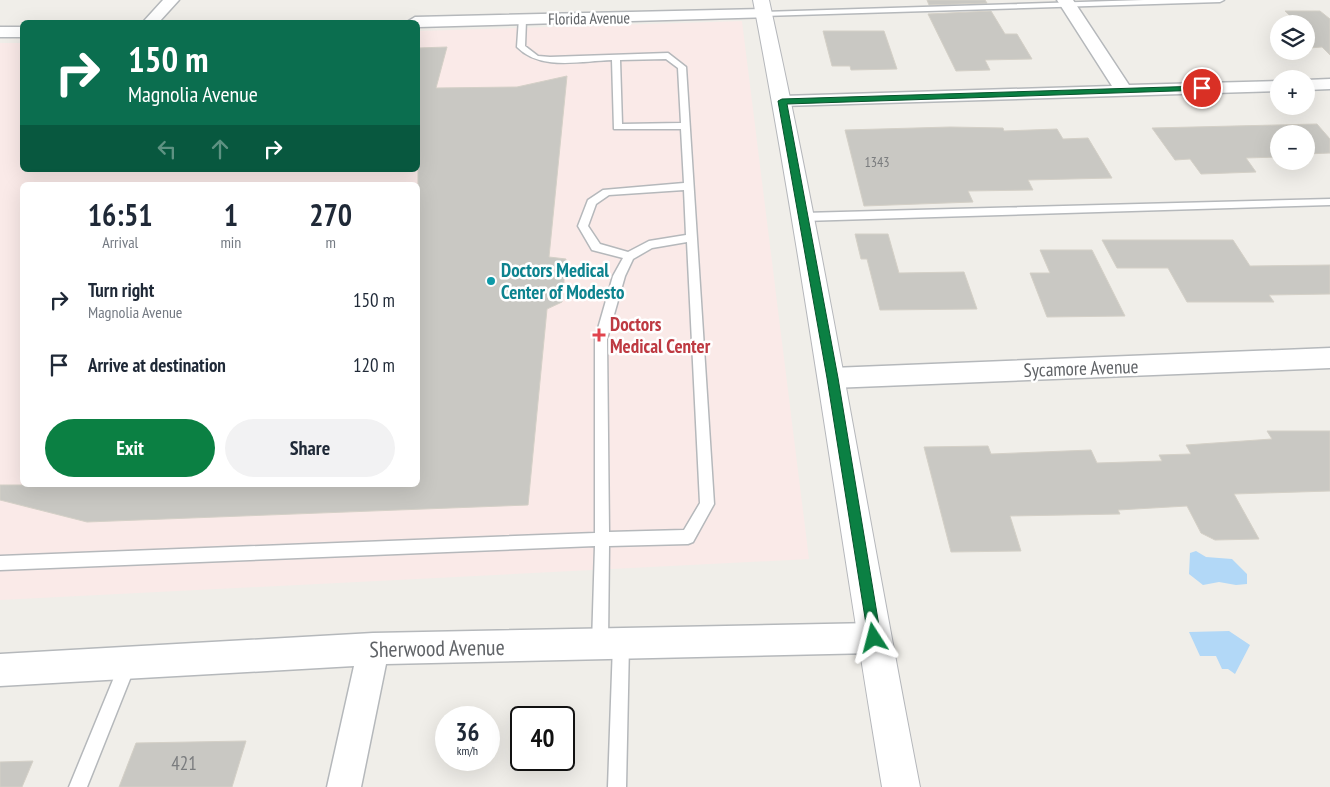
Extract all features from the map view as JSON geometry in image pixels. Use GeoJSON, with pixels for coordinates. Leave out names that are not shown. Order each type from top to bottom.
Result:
{"type":"FeatureCollection","features":[{"type":"Feature","properties":{"kind":"street"},"geometry":{"type":"LineString","coordinates":[[153,20],[171,0]]}},
{"type":"Feature","properties":{"kind":"street"},"geometry":{"type":"LineString","coordinates":[[1066,2],[1124,91]]}},
{"type":"Feature","properties":{"kind":"street"},"geometry":{"type":"LineString","coordinates":[[762,7],[782,101],[832,378],[874,638],[901,787]]}},
{"type":"Feature","properties":{"kind":"street","name":"Florida Avenue"},"geometry":{"type":"LineString","coordinates":[[420,21],[468,14],[522,20],[762,7]]}},
{"type":"Feature","properties":{"kind":"street"},"geometry":{"type":"LineString","coordinates":[[0,32],[20,32]]}},
{"type":"Feature","properties":{"kind":"street"},"geometry":{"type":"LineString","coordinates":[[1315,85],[1330,84]]}},
{"type":"Feature","properties":{"kind":"street"},"geometry":{"type":"LineString","coordinates":[[782,101],[1270,86]]}},
{"type":"Feature","properties":{"kind":"street","name":"Sycamore Avenue"},"geometry":{"type":"LineString","coordinates":[[832,378],[1330,358]]}},
{"type":"Feature","properties":{"kind":"street","name":"Sherwood Avenue"},"geometry":{"type":"LineString","coordinates":[[0,670],[373,649],[874,638]]}},
{"type":"Feature","properties":{"kind":"street"},"geometry":{"type":"LineString","coordinates":[[344,787],[373,649]]}},
{"type":"Feature","properties":{"kind":"lane"},"geometry":{"type":"LineString","coordinates":[[903,0],[906,8]]}},
{"type":"Feature","properties":{"kind":"lane"},"geometry":{"type":"LineString","coordinates":[[762,7],[906,8],[1066,2],[1220,0]]}},
{"type":"Feature","properties":{"kind":"lane"},"geometry":{"type":"LineString","coordinates":[[0,563],[602,539],[688,538],[707,504],[682,67],[668,56],[550,60],[536,58],[521,47],[522,20]]}},
{"type":"Feature","properties":{"kind":"lane"},"geometry":{"type":"LineString","coordinates":[[616,58],[617,127],[685,126]]}},
{"type":"Feature","properties":{"kind":"lane"},"geometry":{"type":"LineString","coordinates":[[629,256],[596,247],[583,226],[592,202],[607,192],[688,186]]}},
{"type":"Feature","properties":{"kind":"lane"},"geometry":{"type":"LineString","coordinates":[[803,217],[1330,202]]}},
{"type":"Feature","properties":{"kind":"lane"},"geometry":{"type":"LineString","coordinates":[[617,787],[610,644],[602,539],[601,339],[619,276],[629,256],[649,245],[691,238]]}},
{"type":"Feature","properties":{"kind":"lane"},"geometry":{"type":"LineString","coordinates":[[78,787],[128,663]]}},
{"type":"Feature","properties":{"kind":"shaded area","name":"Doctors Medical Center"},"geometry":{"type":"Polygon","coordinates":[[[742,21],[809,559],[0,600],[0,43],[20,43],[20,172],[420,172],[420,31],[742,21]]]}},
{"type":"Feature","properties":{"kind":"water"},"geometry":{"type":"Polygon","coordinates":[[[1196,551],[1206,557],[1232,559],[1247,574],[1247,584],[1236,585],[1219,582],[1203,585],[1189,574],[1190,553],[1196,551]]]}},
{"type":"Feature","properties":{"kind":"water"},"geometry":{"type":"Polygon","coordinates":[[[1229,631],[1250,645],[1235,674],[1228,669],[1222,669],[1216,656],[1200,656],[1189,632],[1229,631]]]}},
{"type":"Feature","properties":{"kind":"building"},"geometry":{"type":"Polygon","coordinates":[[[927,0],[985,0],[987,3],[929,5],[927,0]]]}},
{"type":"Feature","properties":{"kind":"building"},"geometry":{"type":"Polygon","coordinates":[[[991,11],[1005,34],[1017,34],[1032,59],[985,60],[990,70],[956,71],[928,14],[991,11]]]}},
{"type":"Feature","properties":{"kind":"building"},"geometry":{"type":"Polygon","coordinates":[[[1285,11],[1320,11],[1330,19],[1330,55],[1322,47],[1315,48],[1315,15],[1289,15],[1285,11]]]}},
{"type":"Feature","properties":{"kind":"building"},"geometry":{"type":"Polygon","coordinates":[[[823,31],[884,31],[897,69],[851,70],[850,66],[832,66],[823,31]]]}},
{"type":"Feature","properties":{"kind":"building","name":"Doctors Medical Center of Modesto"},"geometry":{"type":"Polygon","coordinates":[[[447,47],[436,88],[517,87],[567,76],[549,257],[566,259],[562,302],[547,309],[528,505],[87,522],[0,500],[0,485],[20,485],[20,487],[420,487],[420,182],[418,182],[418,172],[420,172],[420,48],[447,47]]]}},
{"type":"Feature","properties":{"kind":"building"},"geometry":{"type":"Polygon","coordinates":[[[1317,124],[1330,139],[1330,153],[1315,154],[1315,125],[1276,125],[1317,124]]]}},
{"type":"Feature","properties":{"kind":"building"},"geometry":{"type":"Polygon","coordinates":[[[1270,125],[1270,157],[1246,158],[1256,172],[1201,174],[1190,159],[1175,160],[1152,128],[1270,125]]]}},
{"type":"Feature","properties":{"kind":"building"},"geometry":{"type":"Polygon","coordinates":[[[950,127],[1003,128],[1004,131],[1057,129],[1063,139],[1088,138],[1112,178],[1028,180],[1033,190],[968,191],[973,202],[864,206],[845,130],[950,127]]]}},
{"type":"Feature","properties":{"kind":"building"},"geometry":{"type":"Polygon","coordinates":[[[855,234],[888,234],[899,273],[964,272],[977,309],[880,310],[867,259],[861,259],[855,234]]]}},
{"type":"Feature","properties":{"kind":"building"},"geometry":{"type":"Polygon","coordinates":[[[1102,240],[1233,240],[1250,266],[1330,265],[1330,294],[1269,295],[1274,302],[1187,302],[1168,268],[1117,268],[1102,240]]]}},
{"type":"Feature","properties":{"kind":"building"},"geometry":{"type":"Polygon","coordinates":[[[1040,250],[1092,250],[1125,316],[1047,317],[1030,273],[1050,273],[1040,250]]]}},
{"type":"Feature","properties":{"kind":"building"},"geometry":{"type":"Polygon","coordinates":[[[1267,431],[1330,431],[1330,491],[1234,494],[1259,539],[1215,540],[1201,533],[1187,506],[1118,510],[1120,514],[1010,516],[1021,551],[951,552],[924,447],[988,446],[991,454],[1091,450],[1097,463],[1162,461],[1159,455],[1191,454],[1186,445],[1272,439],[1267,431]]]}},
{"type":"Feature","properties":{"kind":"building"},"geometry":{"type":"Polygon","coordinates":[[[246,741],[232,787],[119,787],[136,743],[246,741]]]}},
{"type":"Feature","properties":{"kind":"building"},"geometry":{"type":"Polygon","coordinates":[[[33,761],[22,787],[0,787],[0,762],[33,761]]]}},
{"type":"Feature","properties":{"kind":"place","name":"Doctors Medical Center of Modesto"},"geometry":{"type":"Point","coordinates":[491,281]}},
{"type":"Feature","properties":{"kind":"place","name":"Doctors Medical Center"},"geometry":{"type":"Point","coordinates":[599,335]}},
{"type":"Feature","properties":{"kind":"route"},"geometry":{"type":"LineString","coordinates":[[874,638],[832,378],[782,101],[1202,88]]}}]}
